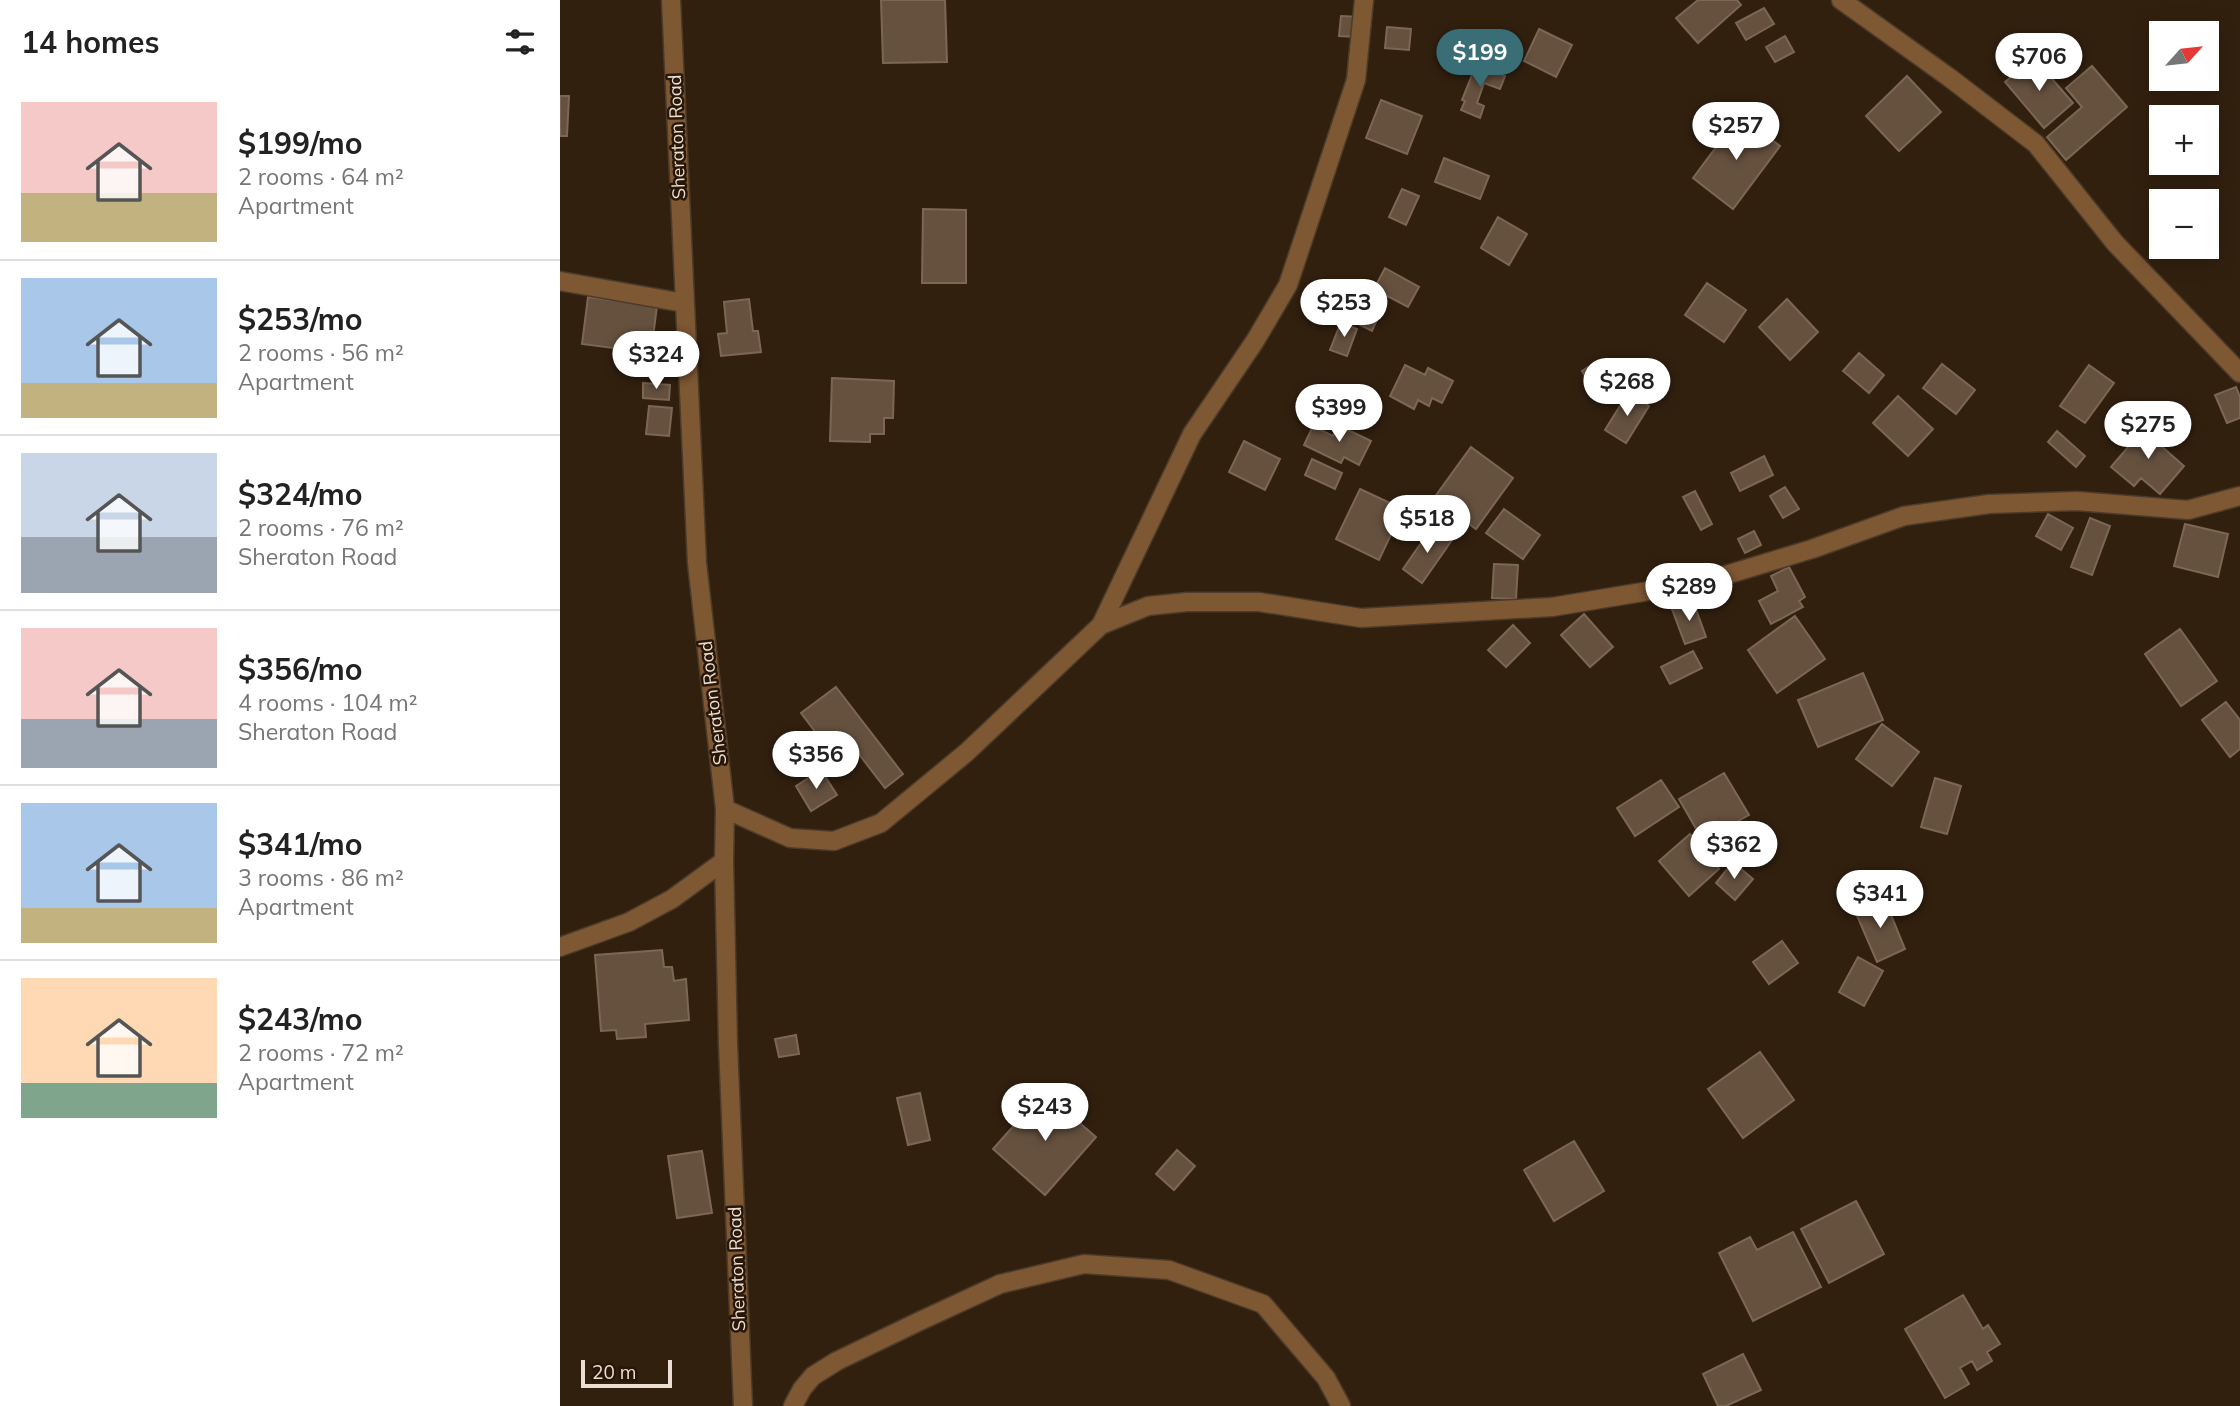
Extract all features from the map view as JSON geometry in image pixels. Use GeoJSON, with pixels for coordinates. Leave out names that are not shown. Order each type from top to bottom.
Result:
{"type":"FeatureCollection","features":[{"type":"Feature","properties":{"kind":"street","name":"Sheraton Road"},"geometry":{"type":"LineString","coordinates":[[671,0],[697,563],[725,809],[723,861],[743,1406]]}},
{"type":"Feature","properties":{"kind":"street"},"geometry":{"type":"LineString","coordinates":[[725,809],[790,838],[834,841],[881,823],[967,752],[1101,625],[1192,434],[1255,341],[1288,285],[1356,80],[1364,0]]}},
{"type":"Feature","properties":{"kind":"street"},"geometry":{"type":"LineString","coordinates":[[1841,0],[2036,144],[2115,243],[2240,373]]}},
{"type":"Feature","properties":{"kind":"street"},"geometry":{"type":"LineString","coordinates":[[560,281],[684,303]]}},
{"type":"Feature","properties":{"kind":"street"},"geometry":{"type":"LineString","coordinates":[[1101,625],[1149,606],[1187,602],[1259,602],[1361,618],[1552,607],[1703,582],[1812,549],[1904,516],[1989,504],[2077,501],[2188,510],[2240,496]]}},
{"type":"Feature","properties":{"kind":"street"},"geometry":{"type":"LineString","coordinates":[[560,947],[628,922],[672,899],[723,861]]}},
{"type":"Feature","properties":{"kind":"street"},"geometry":{"type":"LineString","coordinates":[[793,1406],[813,1376],[896,1332],[1000,1284],[1084,1264],[1169,1270],[1263,1304],[1326,1378],[1341,1406]]}},
{"type":"Feature","properties":{"kind":"building"},"geometry":{"type":"Polygon","coordinates":[[[881,0],[945,0],[947,62],[883,63],[881,0]]]}},
{"type":"Feature","properties":{"kind":"building"},"geometry":{"type":"Polygon","coordinates":[[[1698,0],[1737,0],[1741,5],[1698,43],[1676,18],[1698,0]]]}},
{"type":"Feature","properties":{"kind":"building"},"geometry":{"type":"Polygon","coordinates":[[[1764,8],[1774,24],[1746,40],[1736,23],[1764,8]]]}},
{"type":"Feature","properties":{"kind":"building"},"geometry":{"type":"Polygon","coordinates":[[[1341,16],[1360,17],[1358,37],[1339,36],[1341,16]]]}},
{"type":"Feature","properties":{"kind":"building"},"geometry":{"type":"Polygon","coordinates":[[[1387,27],[1411,29],[1409,50],[1385,48],[1387,27]]]}},
{"type":"Feature","properties":{"kind":"building"},"geometry":{"type":"Polygon","coordinates":[[[1539,29],[1572,45],[1556,77],[1524,61],[1539,29]]]}},
{"type":"Feature","properties":{"kind":"building"},"geometry":{"type":"Polygon","coordinates":[[[1785,36],[1794,52],[1775,62],[1766,47],[1785,36]]]}},
{"type":"Feature","properties":{"kind":"building"},"geometry":{"type":"Polygon","coordinates":[[[2034,58],[2073,103],[2044,128],[2005,82],[2034,58]]]}},
{"type":"Feature","properties":{"kind":"building"},"geometry":{"type":"Polygon","coordinates":[[[1476,65],[1505,76],[1500,89],[1484,83],[1477,103],[1484,106],[1480,118],[1461,110],[1465,101],[1462,100],[1476,65]]]}},
{"type":"Feature","properties":{"kind":"building"},"geometry":{"type":"Polygon","coordinates":[[[2092,66],[2127,107],[2066,160],[2047,137],[2082,107],[2066,88],[2092,66]]]}},
{"type":"Feature","properties":{"kind":"building"},"geometry":{"type":"Polygon","coordinates":[[[1907,76],[1941,112],[1899,151],[1866,116],[1907,76]]]}},
{"type":"Feature","properties":{"kind":"building"},"geometry":{"type":"Polygon","coordinates":[[[560,96],[569,96],[567,136],[560,136],[560,96]]]}},
{"type":"Feature","properties":{"kind":"building"},"geometry":{"type":"Polygon","coordinates":[[[1381,100],[1422,116],[1407,154],[1366,138],[1381,100]]]}},
{"type":"Feature","properties":{"kind":"building"},"geometry":{"type":"Polygon","coordinates":[[[1740,115],[1780,146],[1733,209],[1693,178],[1740,115]]]}},
{"type":"Feature","properties":{"kind":"building"},"geometry":{"type":"Polygon","coordinates":[[[1444,158],[1489,176],[1480,199],[1435,182],[1444,158]]]}},
{"type":"Feature","properties":{"kind":"building"},"geometry":{"type":"Polygon","coordinates":[[[1402,189],[1419,196],[1406,225],[1389,217],[1402,189]]]}},
{"type":"Feature","properties":{"kind":"building"},"geometry":{"type":"Polygon","coordinates":[[[923,209],[966,210],[966,283],[922,283],[923,209]]]}},
{"type":"Feature","properties":{"kind":"building"},"geometry":{"type":"Polygon","coordinates":[[[1498,217],[1527,234],[1509,265],[1481,248],[1498,217]]]}},
{"type":"Feature","properties":{"kind":"building"},"geometry":{"type":"Polygon","coordinates":[[[1385,268],[1419,287],[1408,307],[1374,289],[1385,268]]]}},
{"type":"Feature","properties":{"kind":"building"},"geometry":{"type":"Polygon","coordinates":[[[1707,283],[1746,310],[1724,342],[1685,315],[1707,283]]]}},
{"type":"Feature","properties":{"kind":"building"},"geometry":{"type":"Polygon","coordinates":[[[588,297],[657,306],[651,353],[582,344],[588,297]]]}},
{"type":"Feature","properties":{"kind":"building"},"geometry":{"type":"Polygon","coordinates":[[[749,299],[753,331],[758,331],[761,352],[721,356],[718,334],[727,333],[724,302],[749,299]]]}},
{"type":"Feature","properties":{"kind":"building"},"geometry":{"type":"Polygon","coordinates":[[[1787,299],[1818,332],[1790,360],[1759,327],[1787,299]]]}},
{"type":"Feature","properties":{"kind":"building"},"geometry":{"type":"Polygon","coordinates":[[[1365,305],[1381,311],[1372,331],[1358,324],[1365,305]]]}},
{"type":"Feature","properties":{"kind":"building"},"geometry":{"type":"Polygon","coordinates":[[[1341,322],[1357,329],[1347,356],[1330,350],[1341,322]]]}},
{"type":"Feature","properties":{"kind":"building"},"geometry":{"type":"Polygon","coordinates":[[[1859,353],[1884,375],[1869,393],[1843,371],[1859,353]]]}},
{"type":"Feature","properties":{"kind":"building"},"geometry":{"type":"Polygon","coordinates":[[[1596,362],[1606,380],[1592,388],[1582,371],[1596,362]]]}},
{"type":"Feature","properties":{"kind":"building"},"geometry":{"type":"Polygon","coordinates":[[[1942,364],[1975,390],[1956,414],[1923,388],[1942,364]]]}},
{"type":"Feature","properties":{"kind":"building"},"geometry":{"type":"Polygon","coordinates":[[[1405,365],[1425,375],[1428,368],[1453,381],[1442,403],[1432,398],[1429,406],[1418,400],[1414,409],[1390,396],[1405,365]]]}},
{"type":"Feature","properties":{"kind":"building"},"geometry":{"type":"Polygon","coordinates":[[[2089,365],[2114,383],[2085,423],[2060,406],[2089,365]]]}},
{"type":"Feature","properties":{"kind":"building"},"geometry":{"type":"Polygon","coordinates":[[[832,378],[894,381],[893,418],[884,418],[884,434],[870,434],[870,442],[830,441],[832,378]]]}},
{"type":"Feature","properties":{"kind":"building"},"geometry":{"type":"Polygon","coordinates":[[[643,383],[670,385],[669,400],[643,398],[643,383]]]}},
{"type":"Feature","properties":{"kind":"building"},"geometry":{"type":"Polygon","coordinates":[[[2236,387],[2240,397],[2240,418],[2227,423],[2215,395],[2236,387]]]}},
{"type":"Feature","properties":{"kind":"building"},"geometry":{"type":"Polygon","coordinates":[[[1628,393],[1649,406],[1626,443],[1605,430],[1628,393]]]}},
{"type":"Feature","properties":{"kind":"building"},"geometry":{"type":"Polygon","coordinates":[[[1898,396],[1933,429],[1908,456],[1873,423],[1898,396]]]}},
{"type":"Feature","properties":{"kind":"building"},"geometry":{"type":"Polygon","coordinates":[[[649,406],[672,408],[669,436],[646,434],[649,406]]]}},
{"type":"Feature","properties":{"kind":"building"},"geometry":{"type":"Polygon","coordinates":[[[2148,424],[2165,438],[2159,444],[2184,466],[2160,494],[2141,478],[2134,486],[2111,467],[2148,424]]]}},
{"type":"Feature","properties":{"kind":"building"},"geometry":{"type":"Polygon","coordinates":[[[1338,425],[1371,441],[1359,465],[1344,457],[1341,463],[1304,445],[1313,426],[1333,436],[1338,425]]]}},
{"type":"Feature","properties":{"kind":"building"},"geometry":{"type":"Polygon","coordinates":[[[2057,431],[2085,456],[2076,467],[2048,442],[2057,431]]]}},
{"type":"Feature","properties":{"kind":"building"},"geometry":{"type":"Polygon","coordinates":[[[1244,441],[1280,459],[1265,490],[1229,472],[1244,441]]]}},
{"type":"Feature","properties":{"kind":"building"},"geometry":{"type":"Polygon","coordinates":[[[1471,447],[1513,478],[1476,529],[1434,498],[1471,447]]]}},
{"type":"Feature","properties":{"kind":"building"},"geometry":{"type":"Polygon","coordinates":[[[1764,456],[1773,475],[1740,491],[1731,473],[1764,456]]]}},
{"type":"Feature","properties":{"kind":"building"},"geometry":{"type":"Polygon","coordinates":[[[1312,459],[1342,473],[1335,489],[1305,475],[1312,459]]]}},
{"type":"Feature","properties":{"kind":"building"},"geometry":{"type":"Polygon","coordinates":[[[1785,487],[1799,509],[1783,518],[1770,496],[1785,487]]]}},
{"type":"Feature","properties":{"kind":"building"},"geometry":{"type":"Polygon","coordinates":[[[1360,489],[1403,509],[1379,560],[1336,539],[1360,489]]]}},
{"type":"Feature","properties":{"kind":"building"},"geometry":{"type":"Polygon","coordinates":[[[1695,491],[1712,524],[1701,530],[1683,497],[1695,491]]]}},
{"type":"Feature","properties":{"kind":"building"},"geometry":{"type":"Polygon","coordinates":[[[1504,509],[1540,535],[1523,559],[1486,533],[1504,509]]]}},
{"type":"Feature","properties":{"kind":"building"},"geometry":{"type":"Polygon","coordinates":[[[2048,514],[2073,528],[2061,550],[2036,536],[2048,514]]]}},
{"type":"Feature","properties":{"kind":"building"},"geometry":{"type":"Polygon","coordinates":[[[2090,518],[2110,526],[2092,575],[2071,567],[2090,518]]]}},
{"type":"Feature","properties":{"kind":"building"},"geometry":{"type":"Polygon","coordinates":[[[2185,524],[2228,534],[2218,577],[2174,566],[2185,524]]]}},
{"type":"Feature","properties":{"kind":"building"},"geometry":{"type":"Polygon","coordinates":[[[1432,527],[1452,540],[1422,583],[1403,569],[1432,527]]]}},
{"type":"Feature","properties":{"kind":"building"},"geometry":{"type":"Polygon","coordinates":[[[1754,531],[1761,545],[1745,553],[1738,539],[1754,531]]]}},
{"type":"Feature","properties":{"kind":"building"},"geometry":{"type":"Polygon","coordinates":[[[1494,564],[1518,565],[1516,599],[1492,598],[1494,564]]]}},
{"type":"Feature","properties":{"kind":"building"},"geometry":{"type":"Polygon","coordinates":[[[1789,567],[1805,597],[1799,601],[1803,607],[1771,624],[1759,601],[1778,591],[1771,576],[1789,567]]]}},
{"type":"Feature","properties":{"kind":"building"},"geometry":{"type":"Polygon","coordinates":[[[1693,601],[1706,637],[1685,644],[1672,609],[1693,601]]]}},
{"type":"Feature","properties":{"kind":"building"},"geometry":{"type":"Polygon","coordinates":[[[1584,614],[1613,647],[1590,667],[1561,635],[1584,614]]]}},
{"type":"Feature","properties":{"kind":"building"},"geometry":{"type":"Polygon","coordinates":[[[1795,616],[1825,659],[1777,693],[1748,650],[1795,616]]]}},
{"type":"Feature","properties":{"kind":"building"},"geometry":{"type":"Polygon","coordinates":[[[1513,625],[1530,643],[1506,667],[1488,650],[1513,625]]]}},
{"type":"Feature","properties":{"kind":"building"},"geometry":{"type":"Polygon","coordinates":[[[2180,629],[2217,681],[2181,706],[2145,654],[2180,629]]]}},
{"type":"Feature","properties":{"kind":"building"},"geometry":{"type":"Polygon","coordinates":[[[1693,651],[1702,668],[1670,684],[1661,667],[1693,651]]]}},
{"type":"Feature","properties":{"kind":"building"},"geometry":{"type":"Polygon","coordinates":[[[1863,673],[1883,720],[1818,747],[1798,700],[1863,673]]]}},
{"type":"Feature","properties":{"kind":"building"},"geometry":{"type":"Polygon","coordinates":[[[836,687],[903,774],[885,788],[858,753],[841,766],[801,713],[836,687]]]}},
{"type":"Feature","properties":{"kind":"building"},"geometry":{"type":"Polygon","coordinates":[[[2226,702],[2240,720],[2240,749],[2230,757],[2202,720],[2226,702]]]}},
{"type":"Feature","properties":{"kind":"building"},"geometry":{"type":"Polygon","coordinates":[[[1882,724],[1919,752],[1892,786],[1856,759],[1882,724]]]}},
{"type":"Feature","properties":{"kind":"building"},"geometry":{"type":"Polygon","coordinates":[[[821,770],[837,795],[811,811],[796,786],[821,770]]]}},
{"type":"Feature","properties":{"kind":"building"},"geometry":{"type":"Polygon","coordinates":[[[1724,773],[1749,815],[1703,841],[1679,799],[1724,773]]]}},
{"type":"Feature","properties":{"kind":"building"},"geometry":{"type":"Polygon","coordinates":[[[1935,778],[1961,786],[1947,834],[1921,827],[1935,778]]]}},
{"type":"Feature","properties":{"kind":"building"},"geometry":{"type":"Polygon","coordinates":[[[1661,780],[1679,807],[1635,836],[1617,808],[1661,780]]]}},
{"type":"Feature","properties":{"kind":"building"},"geometry":{"type":"Polygon","coordinates":[[[1690,834],[1719,869],[1689,896],[1659,861],[1690,834]]]}},
{"type":"Feature","properties":{"kind":"building"},"geometry":{"type":"Polygon","coordinates":[[[1733,862],[1753,879],[1735,900],[1716,883],[1733,862]]]}},
{"type":"Feature","properties":{"kind":"building"},"geometry":{"type":"Polygon","coordinates":[[[1884,898],[1905,949],[1877,962],[1855,911],[1884,898]]]}},
{"type":"Feature","properties":{"kind":"building"},"geometry":{"type":"Polygon","coordinates":[[[1782,941],[1798,963],[1769,984],[1753,962],[1782,941]]]}},
{"type":"Feature","properties":{"kind":"building"},"geometry":{"type":"Polygon","coordinates":[[[662,950],[664,967],[672,967],[674,981],[686,979],[689,1020],[645,1024],[646,1037],[617,1039],[616,1030],[601,1031],[595,955],[662,950]]]}},
{"type":"Feature","properties":{"kind":"building"},"geometry":{"type":"Polygon","coordinates":[[[1858,957],[1883,971],[1864,1006],[1839,992],[1858,957]]]}},
{"type":"Feature","properties":{"kind":"building"},"geometry":{"type":"Polygon","coordinates":[[[796,1035],[799,1054],[779,1057],[775,1039],[796,1035]]]}},
{"type":"Feature","properties":{"kind":"building"},"geometry":{"type":"Polygon","coordinates":[[[1760,1052],[1794,1100],[1743,1138],[1708,1089],[1760,1052]]]}},
{"type":"Feature","properties":{"kind":"building"},"geometry":{"type":"Polygon","coordinates":[[[1044,1092],[1096,1137],[1045,1195],[993,1149],[1044,1092]]]}},
{"type":"Feature","properties":{"kind":"building"},"geometry":{"type":"Polygon","coordinates":[[[920,1093],[930,1140],[908,1145],[897,1098],[920,1093]]]}},
{"type":"Feature","properties":{"kind":"building"},"geometry":{"type":"Polygon","coordinates":[[[1574,1141],[1604,1191],[1554,1221],[1524,1170],[1574,1141]]]}},
{"type":"Feature","properties":{"kind":"building"},"geometry":{"type":"Polygon","coordinates":[[[1177,1150],[1195,1166],[1174,1190],[1156,1174],[1177,1150]]]}},
{"type":"Feature","properties":{"kind":"building"},"geometry":{"type":"Polygon","coordinates":[[[702,1151],[712,1213],[677,1218],[668,1156],[702,1151]]]}},
{"type":"Feature","properties":{"kind":"building"},"geometry":{"type":"Polygon","coordinates":[[[1856,1201],[1884,1254],[1829,1283],[1801,1229],[1856,1201]]]}},
{"type":"Feature","properties":{"kind":"building"},"geometry":{"type":"Polygon","coordinates":[[[1793,1232],[1821,1287],[1753,1321],[1719,1253],[1750,1237],[1757,1250],[1793,1232]]]}},
{"type":"Feature","properties":{"kind":"building"},"geometry":{"type":"Polygon","coordinates":[[[1963,1295],[1983,1329],[1988,1325],[2000,1344],[1987,1352],[1992,1361],[1977,1370],[1972,1361],[1960,1368],[1969,1384],[1945,1398],[1905,1329],[1963,1295]]]}},
{"type":"Feature","properties":{"kind":"building"},"geometry":{"type":"Polygon","coordinates":[[[1743,1354],[1761,1390],[1726,1406],[1718,1406],[1703,1374],[1743,1354]]]}}]}
